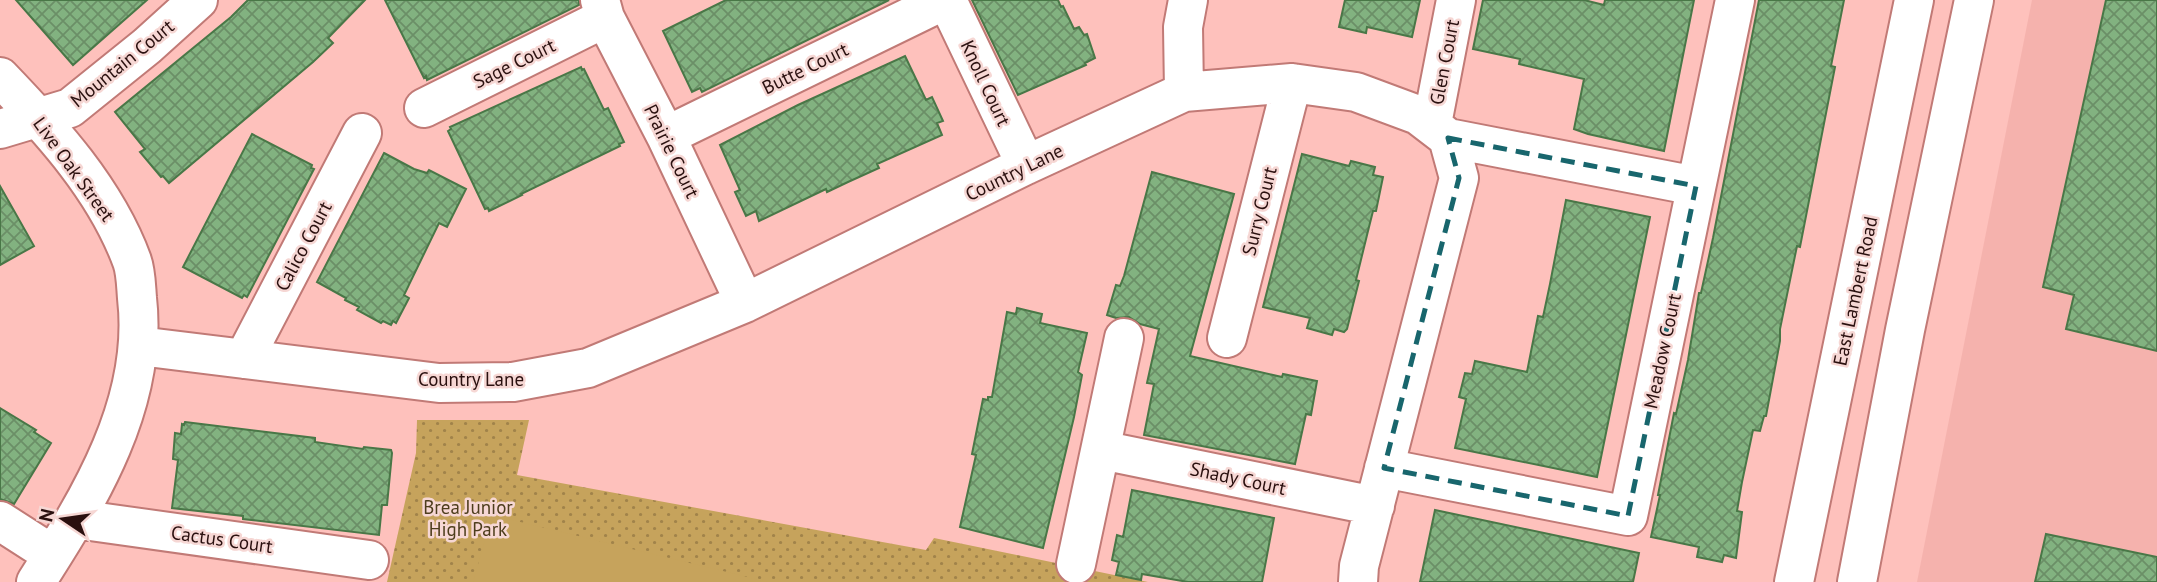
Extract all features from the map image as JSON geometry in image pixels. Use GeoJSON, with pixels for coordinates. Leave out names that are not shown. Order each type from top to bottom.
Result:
{"type":"FeatureCollection","features":[{"type":"Feature","properties":{"kind":"street","name":"Mountain Court"},"geometry":{"type":"LineString","coordinates":[[0,129],[70,108],[147,46],[198,0]]}},
{"type":"Feature","properties":{"kind":"street","name":"Butte Court"},"geometry":{"type":"LineString","coordinates":[[666,136],[946,0]]}},
{"type":"Feature","properties":{"kind":"street","name":"Knoll Court"},"geometry":{"type":"LineString","coordinates":[[946,0],[1026,165]]}},
{"type":"Feature","properties":{"kind":"street"},"geometry":{"type":"LineString","coordinates":[[1184,92],[1183,27],[1188,0]]}},
{"type":"Feature","properties":{"kind":"street","name":"Glen Court"},"geometry":{"type":"LineString","coordinates":[[1440,131],[1456,0]]}},
{"type":"Feature","properties":{"kind":"street","name":"Meadow Court"},"geometry":{"type":"LineString","coordinates":[[1384,468],[1628,516],[1735,0]]}},
{"type":"Feature","properties":{"kind":"street","name":"East Lambert Road"},"geometry":{"type":"LineString","coordinates":[[1794,582],[1914,0]]}},
{"type":"Feature","properties":{"kind":"street"},"geometry":{"type":"LineString","coordinates":[[1857,582],[1905,330],[1974,0]]}},
{"type":"Feature","properties":{"kind":"street","name":"Prairie Court"},"geometry":{"type":"LineString","coordinates":[[602,9],[746,303]]}},
{"type":"Feature","properties":{"kind":"street","name":"Sage Court"},"geometry":{"type":"LineString","coordinates":[[424,108],[602,9]]}},
{"type":"Feature","properties":{"kind":"street","name":"Live Oak Street"},"geometry":{"type":"LineString","coordinates":[[0,77],[39,117],[78,167],[109,212],[133,264],[139,346],[130,393],[116,438],[76,519],[45,568]]}},
{"type":"Feature","properties":{"kind":"street","name":"Country Lane"},"geometry":{"type":"LineString","coordinates":[[139,346],[439,383],[513,382],[588,368],[746,303],[1026,165],[1184,92],[1292,83],[1356,92],[1418,115],[1440,131]]}},
{"type":"Feature","properties":{"kind":"street","name":"Surry Court"},"geometry":{"type":"LineString","coordinates":[[1227,338],[1292,83]]}},
{"type":"Feature","properties":{"kind":"street"},"geometry":{"type":"LineString","coordinates":[[1440,131],[1696,186]]}},
{"type":"Feature","properties":{"kind":"street"},"geometry":{"type":"LineString","coordinates":[[1358,582],[1359,566],[1459,178],[1440,131]]}},
{"type":"Feature","properties":{"kind":"street","name":"Calico Court"},"geometry":{"type":"LineString","coordinates":[[244,359],[362,134]]}},
{"type":"Feature","properties":{"kind":"street"},"geometry":{"type":"LineString","coordinates":[[1076,564],[1124,338]]}},
{"type":"Feature","properties":{"kind":"street","name":"Shady Court"},"geometry":{"type":"LineString","coordinates":[[1101,450],[1375,506]]}},
{"type":"Feature","properties":{"kind":"street","name":"Cactus Court"},"geometry":{"type":"LineString","coordinates":[[76,519],[369,560]]}},
{"type":"Feature","properties":{"kind":"street"},"geometry":{"type":"LineString","coordinates":[[0,521],[45,568]]}},
{"type":"Feature","properties":{"kind":"highlighted area"},"geometry":{"type":"Polygon","coordinates":[[[1448,138],[1696,186],[1628,516],[1384,468],[1459,178],[1448,138]]]}},
{"type":"Feature","properties":{"kind":"shaded area"},"geometry":{"type":"Polygon","coordinates":[[[2032,0],[2157,0],[2157,582],[1917,582],[2032,0]]]}},
{"type":"Feature","properties":{"kind":"green space","name":"Brea Junior High Park"},"geometry":{"type":"Polygon","coordinates":[[[417,420],[529,420],[517,475],[926,550],[934,538],[1148,582],[387,582],[416,453],[417,420]]]}},
{"type":"Feature","properties":{"kind":"green space"},"geometry":{"type":"Polygon","coordinates":[[[492,515],[768,582],[473,582],[492,515]]]}},
{"type":"Feature","properties":{"kind":"building"},"geometry":{"type":"Polygon","coordinates":[[[16,0],[147,0],[73,65],[16,0]]]}},
{"type":"Feature","properties":{"kind":"building"},"geometry":{"type":"Polygon","coordinates":[[[248,0],[365,0],[328,38],[333,43],[313,62],[169,183],[140,152],[145,149],[115,112],[248,0]]]}},
{"type":"Feature","properties":{"kind":"building"},"geometry":{"type":"Polygon","coordinates":[[[385,0],[579,0],[579,5],[427,80],[385,0]]]}},
{"type":"Feature","properties":{"kind":"building"},"geometry":{"type":"Polygon","coordinates":[[[726,0],[889,0],[702,92],[700,88],[692,92],[663,31],[726,0]]]}},
{"type":"Feature","properties":{"kind":"building"},"geometry":{"type":"Polygon","coordinates":[[[972,0],[1058,0],[1074,29],[1079,27],[1084,35],[1087,34],[1095,58],[1085,63],[1086,65],[1018,95],[972,0]]]}},
{"type":"Feature","properties":{"kind":"building"},"geometry":{"type":"Polygon","coordinates":[[[1345,0],[1420,0],[1412,37],[1367,27],[1366,33],[1339,27],[1345,0]]]}},
{"type":"Feature","properties":{"kind":"building"},"geometry":{"type":"Polygon","coordinates":[[[1483,0],[1584,0],[1604,5],[1605,0],[1694,0],[1664,151],[1574,129],[1584,79],[1519,64],[1520,59],[1473,49],[1483,0]]]}},
{"type":"Feature","properties":{"kind":"building"},"geometry":{"type":"Polygon","coordinates":[[[1759,0],[1844,0],[1831,66],[1835,67],[1800,247],[1797,246],[1780,329],[1766,416],[1760,431],[1753,430],[1742,482],[1737,511],[1742,512],[1736,558],[1724,555],[1722,562],[1697,557],[1699,547],[1651,537],[1759,0]]]}},
{"type":"Feature","properties":{"kind":"building"},"geometry":{"type":"Polygon","coordinates":[[[2106,0],[2157,0],[2157,351],[2066,329],[2074,295],[2043,287],[2106,0]]]}},
{"type":"Feature","properties":{"kind":"building"},"geometry":{"type":"Polygon","coordinates":[[[905,56],[926,100],[932,97],[943,121],[937,123],[942,135],[877,164],[879,168],[827,192],[826,189],[759,221],[756,211],[746,216],[735,192],[740,190],[720,145],[798,105],[905,56]]]}},
{"type":"Feature","properties":{"kind":"building"},"geometry":{"type":"Polygon","coordinates":[[[581,67],[604,110],[608,108],[624,142],[489,211],[488,208],[485,209],[448,131],[450,127],[581,67]]]}},
{"type":"Feature","properties":{"kind":"building"},"geometry":{"type":"Polygon","coordinates":[[[252,134],[312,165],[311,168],[314,169],[247,297],[244,295],[242,298],[183,267],[252,134]]]}},
{"type":"Feature","properties":{"kind":"building"},"geometry":{"type":"Polygon","coordinates":[[[384,153],[414,169],[427,173],[429,170],[466,189],[447,227],[439,223],[404,295],[409,298],[396,323],[393,321],[391,325],[383,321],[381,323],[357,310],[359,307],[317,282],[384,153]]]}},
{"type":"Feature","properties":{"kind":"building"},"geometry":{"type":"Polygon","coordinates":[[[1302,154],[1349,166],[1351,161],[1375,167],[1373,175],[1383,177],[1356,280],[1359,281],[1347,329],[1344,332],[1334,329],[1332,335],[1307,328],[1310,318],[1263,307],[1302,154]]]}},
{"type":"Feature","properties":{"kind":"building"},"geometry":{"type":"Polygon","coordinates":[[[1152,172],[1234,194],[1190,356],[1282,377],[1283,374],[1317,381],[1311,415],[1306,414],[1295,464],[1144,435],[1154,384],[1147,383],[1159,329],[1140,324],[1129,317],[1116,318],[1107,315],[1116,285],[1120,286],[1124,276],[1152,172]]]}},
{"type":"Feature","properties":{"kind":"building"},"geometry":{"type":"Polygon","coordinates":[[[0,186],[34,246],[0,265],[0,186]]]}},
{"type":"Feature","properties":{"kind":"building"},"geometry":{"type":"Polygon","coordinates":[[[1566,200],[1650,217],[1597,477],[1455,448],[1466,399],[1459,397],[1465,373],[1472,374],[1475,361],[1527,372],[1538,316],[1543,317],[1566,200]]]}},
{"type":"Feature","properties":{"kind":"building"},"geometry":{"type":"Polygon","coordinates":[[[1017,308],[1042,314],[1040,323],[1087,333],[1078,372],[1082,375],[1074,417],[1043,548],[960,527],[976,455],[972,454],[983,399],[992,397],[1007,312],[1016,314],[1017,308]]]}},
{"type":"Feature","properties":{"kind":"building"},"geometry":{"type":"Polygon","coordinates":[[[0,408],[36,430],[34,432],[51,443],[14,504],[0,499],[0,408]]]}},
{"type":"Feature","properties":{"kind":"building"},"geometry":{"type":"Polygon","coordinates":[[[185,422],[315,438],[315,442],[363,449],[391,450],[387,505],[382,505],[379,535],[172,508],[178,460],[173,459],[175,433],[181,434],[182,424],[185,422]]]}},
{"type":"Feature","properties":{"kind":"building"},"geometry":{"type":"Polygon","coordinates":[[[1132,490],[1274,518],[1262,582],[1188,582],[1142,574],[1141,580],[1116,575],[1119,562],[1112,560],[1117,535],[1123,537],[1132,490]]]}},
{"type":"Feature","properties":{"kind":"building"},"geometry":{"type":"Polygon","coordinates":[[[1435,510],[1639,553],[1633,582],[1420,582],[1435,510]]]}},
{"type":"Feature","properties":{"kind":"building"},"geometry":{"type":"Polygon","coordinates":[[[2046,534],[2157,557],[2157,582],[2035,582],[2046,534]]]}}]}
